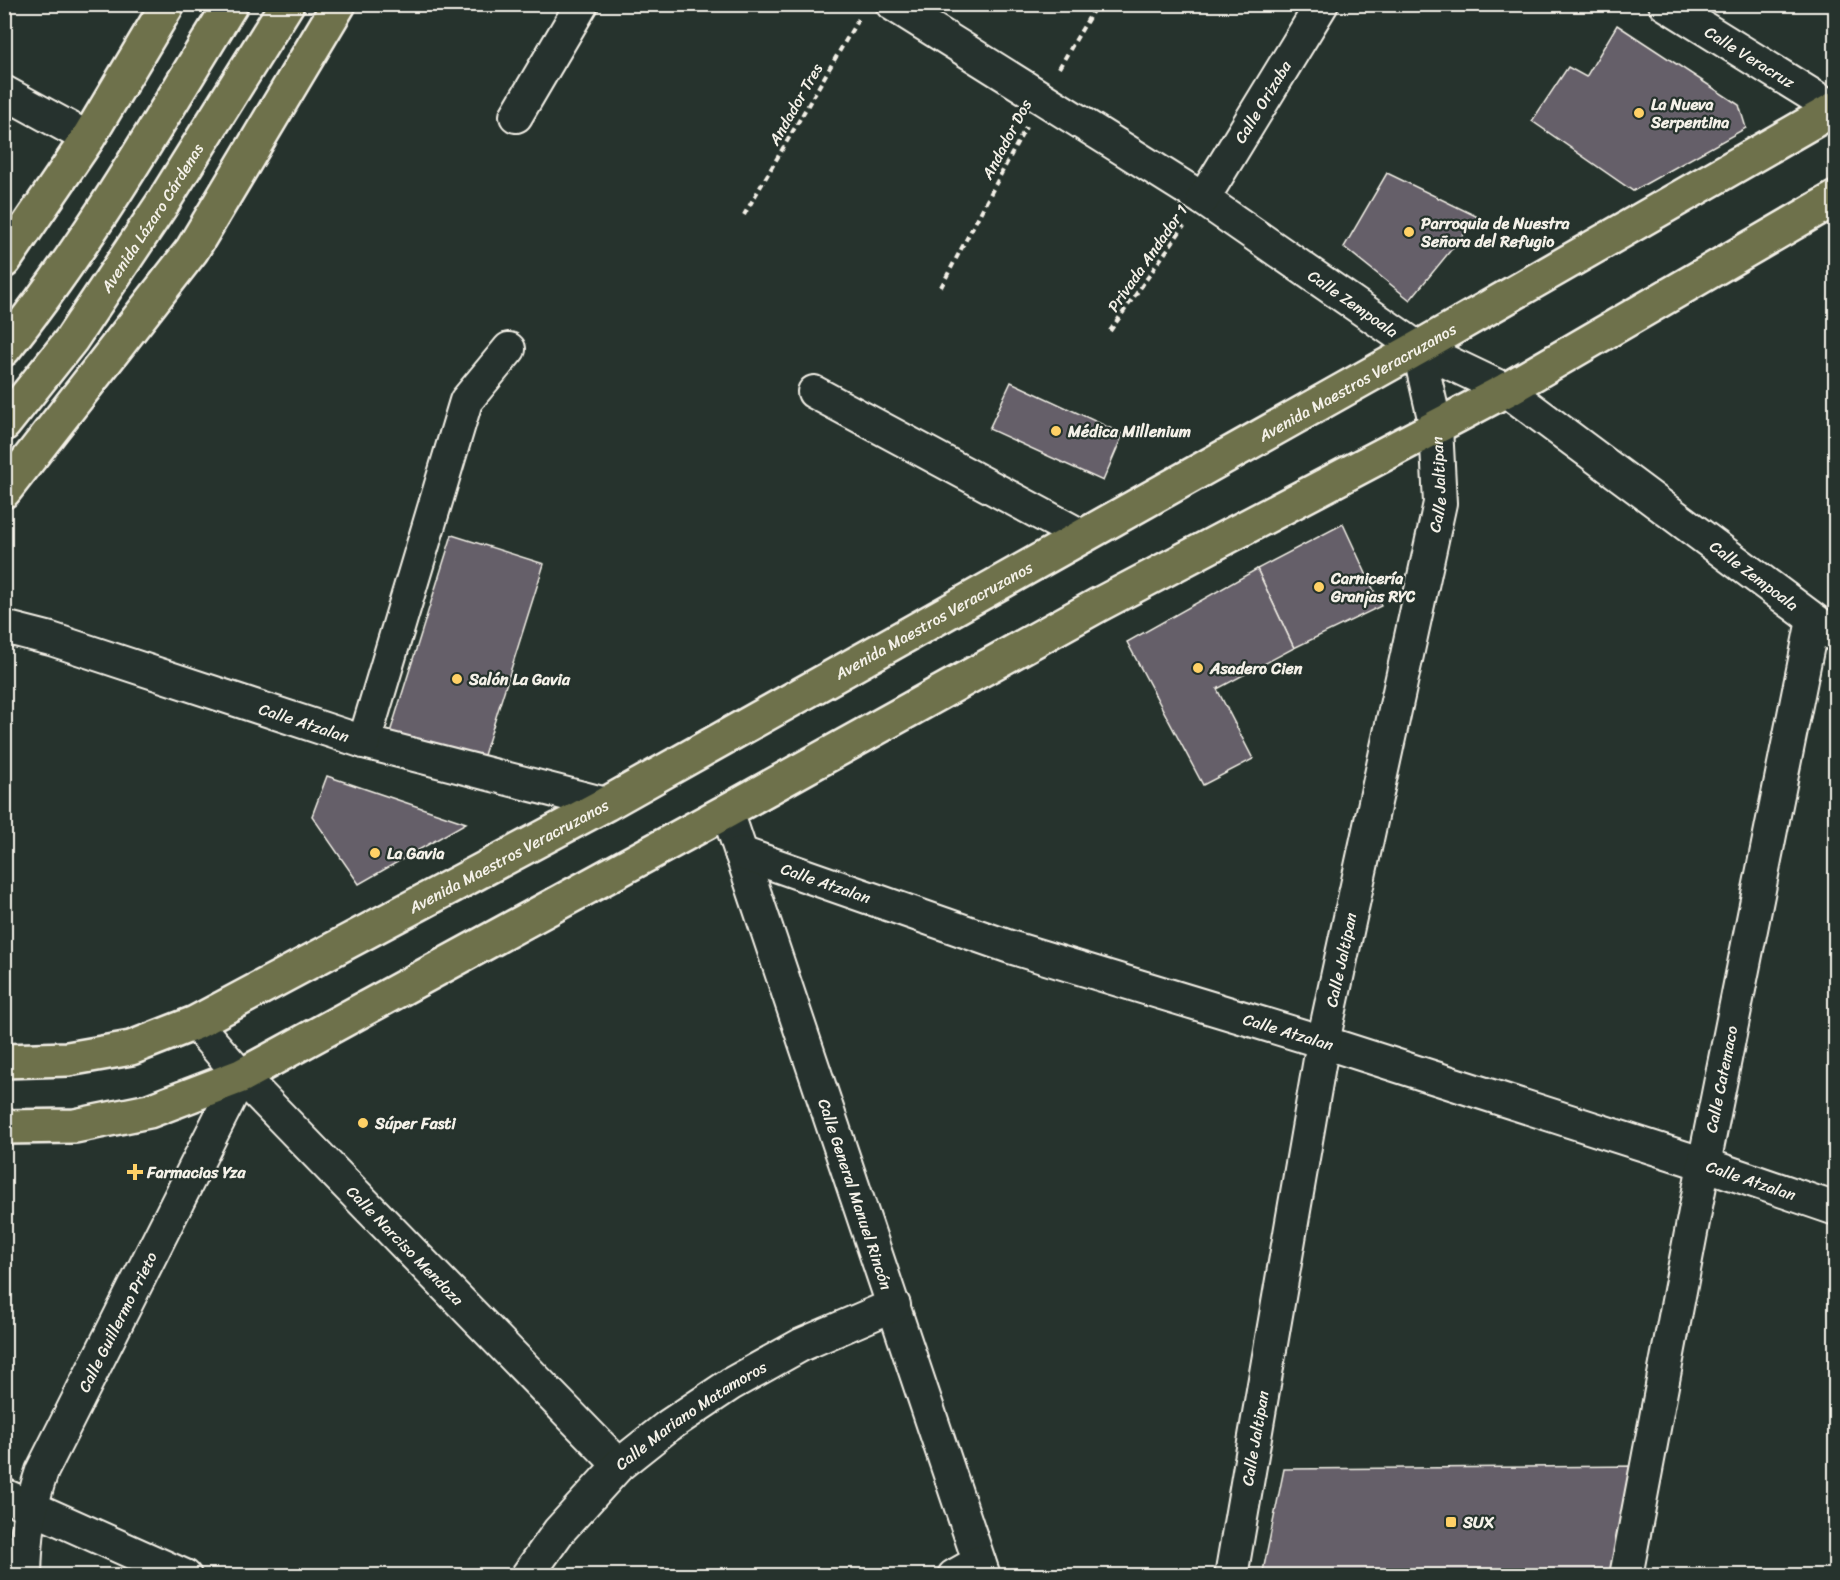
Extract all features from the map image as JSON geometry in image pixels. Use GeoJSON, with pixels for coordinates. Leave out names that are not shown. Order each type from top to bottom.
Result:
{"type":"FeatureCollection","features":[{"type":"Feature","properties":{"kind":"main road"},"geometry":{"type":"LineString","coordinates":[[4,261],[88,138],[168,4]]}},
{"type":"Feature","properties":{"kind":"main road"},"geometry":{"type":"LineString","coordinates":[[4,349],[34,312],[119,185],[231,4]]}},
{"type":"Feature","properties":{"kind":"main road","name":"Avenida Lázaro Cárdenas"},"geometry":{"type":"LineString","coordinates":[[4,424],[70,340],[162,204],[287,4]]}},
{"type":"Feature","properties":{"kind":"main road"},"geometry":{"type":"LineString","coordinates":[[4,491],[192,250],[339,4]]}},
{"type":"Feature","properties":{"kind":"main road","name":"Avenida Maestros Veracruzanos"},"geometry":{"type":"LineString","coordinates":[[4,1061],[68,1059],[130,1048],[195,1023],[606,804],[1418,348],[1835,109]]}},
{"type":"Feature","properties":{"kind":"main road"},"geometry":{"type":"LineString","coordinates":[[4,1127],[75,1126],[149,1111],[241,1076],[727,811],[1098,605],[1506,390],[1836,198]]}},
{"type":"Feature","properties":{"kind":"street"},"geometry":{"type":"LineString","coordinates":[[516,116],[582,4]]}},
{"type":"Feature","properties":{"kind":"street","name":"Calle Zempoala"},"geometry":{"type":"LineString","coordinates":[[892,4],[1203,199],[1418,348],[1506,390],[1824,628]]}},
{"type":"Feature","properties":{"kind":"street","name":"Calle Orizaba"},"geometry":{"type":"LineString","coordinates":[[1203,199],[1322,4]]}},
{"type":"Feature","properties":{"kind":"street","name":"Calle Veracruz"},"geometry":{"type":"LineString","coordinates":[[1665,4],[1835,109]]}},
{"type":"Feature","properties":{"kind":"street"},"geometry":{"type":"LineString","coordinates":[[4,92],[88,138]]}},
{"type":"Feature","properties":{"kind":"street","name":"Calle Jaltipan"},"geometry":{"type":"LineString","coordinates":[[1231,1575],[1323,1042],[1440,503],[1436,427],[1418,348]]}},
{"type":"Feature","properties":{"kind":"street"},"geometry":{"type":"LineString","coordinates":[[364,742],[466,401],[509,349]]}},
{"type":"Feature","properties":{"kind":"street"},"geometry":{"type":"LineString","coordinates":[[814,392],[1082,536]]}},
{"type":"Feature","properties":{"kind":"street","name":"Calle Atzalan"},"geometry":{"type":"LineString","coordinates":[[4,627],[51,639],[364,742],[606,804]]}},
{"type":"Feature","properties":{"kind":"street","name":"Calle Catemaco"},"geometry":{"type":"LineString","coordinates":[[1626,1575],[1704,1164],[1824,628]]}},
{"type":"Feature","properties":{"kind":"street","name":"Calle General Manuel Rincón"},"geometry":{"type":"LineString","coordinates":[[727,811],[894,1305],[972,1571]]}},
{"type":"Feature","properties":{"kind":"street","name":"Calle Atzalan"},"geometry":{"type":"LineString","coordinates":[[741,853],[1010,947],[1323,1042],[1704,1164],[1836,1209]]}},
{"type":"Feature","properties":{"kind":"street","name":"Calle Narciso Mendoza"},"geometry":{"type":"LineString","coordinates":[[195,1023],[241,1076],[619,1465]]}},
{"type":"Feature","properties":{"kind":"street","name":"Calle Guillermo Prieto"},"geometry":{"type":"LineString","coordinates":[[25,1575],[26,1540],[17,1500],[42,1471],[241,1076]]}},
{"type":"Feature","properties":{"kind":"street","name":"Calle Mariano Matamoros"},"geometry":{"type":"LineString","coordinates":[[527,1575],[560,1531],[619,1465],[668,1426],[731,1384],[801,1346],[894,1305]]}},
{"type":"Feature","properties":{"kind":"street"},"geometry":{"type":"LineString","coordinates":[[17,1500],[184,1575]]}},
{"type":"Feature","properties":{"kind":"path","name":"Andador Dos"},"geometry":{"type":"LineString","coordinates":[[940,287],[1041,98],[1097,4]]}},
{"type":"Feature","properties":{"kind":"path","name":"Andador Tres"},"geometry":{"type":"LineString","coordinates":[[744,215],[861,15]]}},
{"type":"Feature","properties":{"kind":"path","name":"Privada Andador 1"},"geometry":{"type":"LineString","coordinates":[[1110,331],[1203,199]]}},
{"type":"Feature","properties":{"kind":"building","name":"La Nueva Serpentina"},"geometry":{"type":"Polygon","coordinates":[[[1617,25],[1739,105],[1746,128],[1633,191],[1532,121],[1568,67],[1586,77],[1617,25]]]}},
{"type":"Feature","properties":{"kind":"building","name":"Parroquia de Nuestra Señora del Refugio"},"geometry":{"type":"Polygon","coordinates":[[[1387,173],[1478,217],[1410,300],[1344,247],[1387,173]]]}},
{"type":"Feature","properties":{"kind":"building","name":"Médica Millenium"},"geometry":{"type":"Polygon","coordinates":[[[1011,382],[1123,434],[1103,481],[989,429],[1011,382]]]}},
{"type":"Feature","properties":{"kind":"building","name":"Carnicería Granjas RYC"},"geometry":{"type":"Polygon","coordinates":[[[1343,524],[1381,606],[1294,648],[1257,569],[1343,524]]]}},
{"type":"Feature","properties":{"kind":"building","name":"Salón La Gavia"},"geometry":{"type":"Polygon","coordinates":[[[452,535],[544,564],[479,771],[387,742],[452,535]]]}},
{"type":"Feature","properties":{"kind":"building","name":"Asadero Cien"},"geometry":{"type":"Polygon","coordinates":[[[1257,569],[1294,648],[1217,689],[1253,759],[1203,785],[1127,642],[1257,569]]]}},
{"type":"Feature","properties":{"kind":"building","name":"La Gavia"},"geometry":{"type":"Polygon","coordinates":[[[327,776],[466,823],[359,884],[312,816],[327,776]]]}},
{"type":"Feature","properties":{"kind":"building","name":"SUX"},"geometry":{"type":"Polygon","coordinates":[[[1642,1466],[1619,1576],[1262,1576],[1284,1469],[1642,1466]]]}},
{"type":"Feature","properties":{"kind":"place","name":"La Nueva Serpentina"},"geometry":{"type":"Point","coordinates":[1639,113]}},
{"type":"Feature","properties":{"kind":"place","name":"Parroquia de Nuestra Señora del Refugio"},"geometry":{"type":"Point","coordinates":[1409,232]}},
{"type":"Feature","properties":{"kind":"place","name":"Médica Millenium"},"geometry":{"type":"Point","coordinates":[1056,431]}},
{"type":"Feature","properties":{"kind":"place","name":"Carnicería Granjas RYC"},"geometry":{"type":"Point","coordinates":[1319,587]}},
{"type":"Feature","properties":{"kind":"place","name":"Asadero Cien"},"geometry":{"type":"Point","coordinates":[1198,668]}},
{"type":"Feature","properties":{"kind":"place","name":"Salón La Gavia"},"geometry":{"type":"Point","coordinates":[457,679]}},
{"type":"Feature","properties":{"kind":"place","name":"La Gavia"},"geometry":{"type":"Point","coordinates":[375,853]}},
{"type":"Feature","properties":{"kind":"place","name":"Súper Fasti"},"geometry":{"type":"Point","coordinates":[363,1123]}},
{"type":"Feature","properties":{"kind":"place","name":"Farmacias Yza"},"geometry":{"type":"Point","coordinates":[135,1172]}},
{"type":"Feature","properties":{"kind":"place","name":"SUX"},"geometry":{"type":"Point","coordinates":[1451,1522]}}]}
